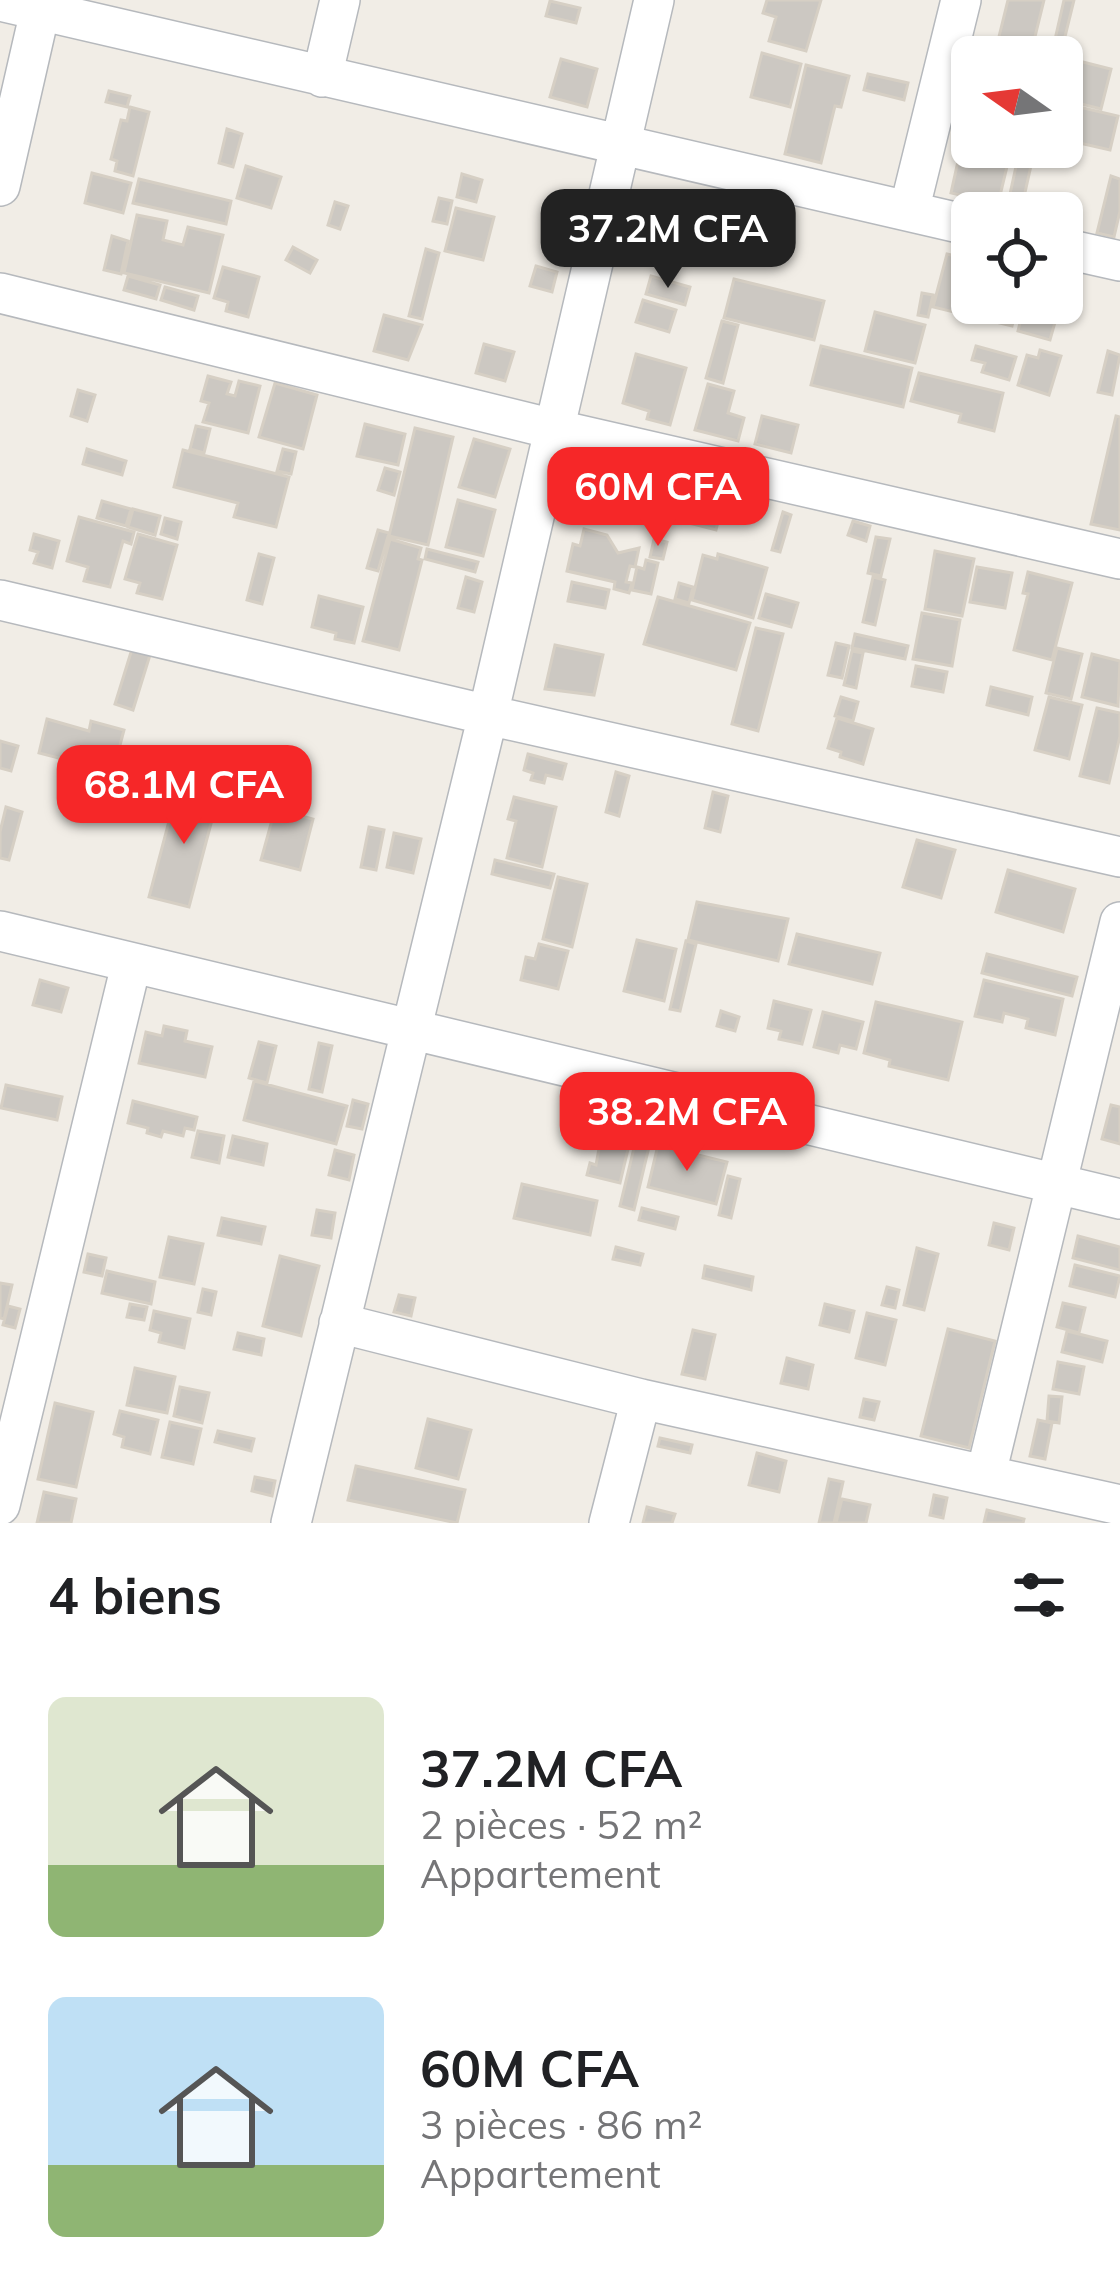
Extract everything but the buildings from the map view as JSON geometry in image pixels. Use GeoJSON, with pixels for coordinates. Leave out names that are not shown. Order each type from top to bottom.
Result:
{"type":"FeatureCollection","features":[{"type":"Feature","properties":{"kind":"street"},"geometry":{"type":"LineString","coordinates":[[322,76],[340,0]]}},
{"type":"Feature","properties":{"kind":"street"},"geometry":{"type":"LineString","coordinates":[[291,1523],[488,715],[654,0]]}},
{"type":"Feature","properties":{"kind":"street"},"geometry":{"type":"LineString","coordinates":[[909,211],[961,0]]}},
{"type":"Feature","properties":{"kind":"street"},"geometry":{"type":"LineString","coordinates":[[0,1],[951,221]]}},
{"type":"Feature","properties":{"kind":"street"},"geometry":{"type":"LineString","coordinates":[[0,186],[40,10]]}},
{"type":"Feature","properties":{"kind":"street"},"geometry":{"type":"LineString","coordinates":[[1083,253],[1120,262]]}},
{"type":"Feature","properties":{"kind":"street"},"geometry":{"type":"LineString","coordinates":[[0,293],[553,429],[1120,559]]}},
{"type":"Feature","properties":{"kind":"street"},"geometry":{"type":"LineString","coordinates":[[0,599],[1120,857]]}},
{"type":"Feature","properties":{"kind":"street"},"geometry":{"type":"LineString","coordinates":[[986,1474],[1120,922]]}},
{"type":"Feature","properties":{"kind":"street"},"geometry":{"type":"LineString","coordinates":[[0,931],[1120,1199]]}},
{"type":"Feature","properties":{"kind":"street"},"geometry":{"type":"LineString","coordinates":[[0,1505],[131,965]]}},
{"type":"Feature","properties":{"kind":"street"},"geometry":{"type":"LineString","coordinates":[[339,1323],[640,1399],[1120,1505]]}},
{"type":"Feature","properties":{"kind":"street"},"geometry":{"type":"LineString","coordinates":[[609,1523],[640,1399]]}}]}
